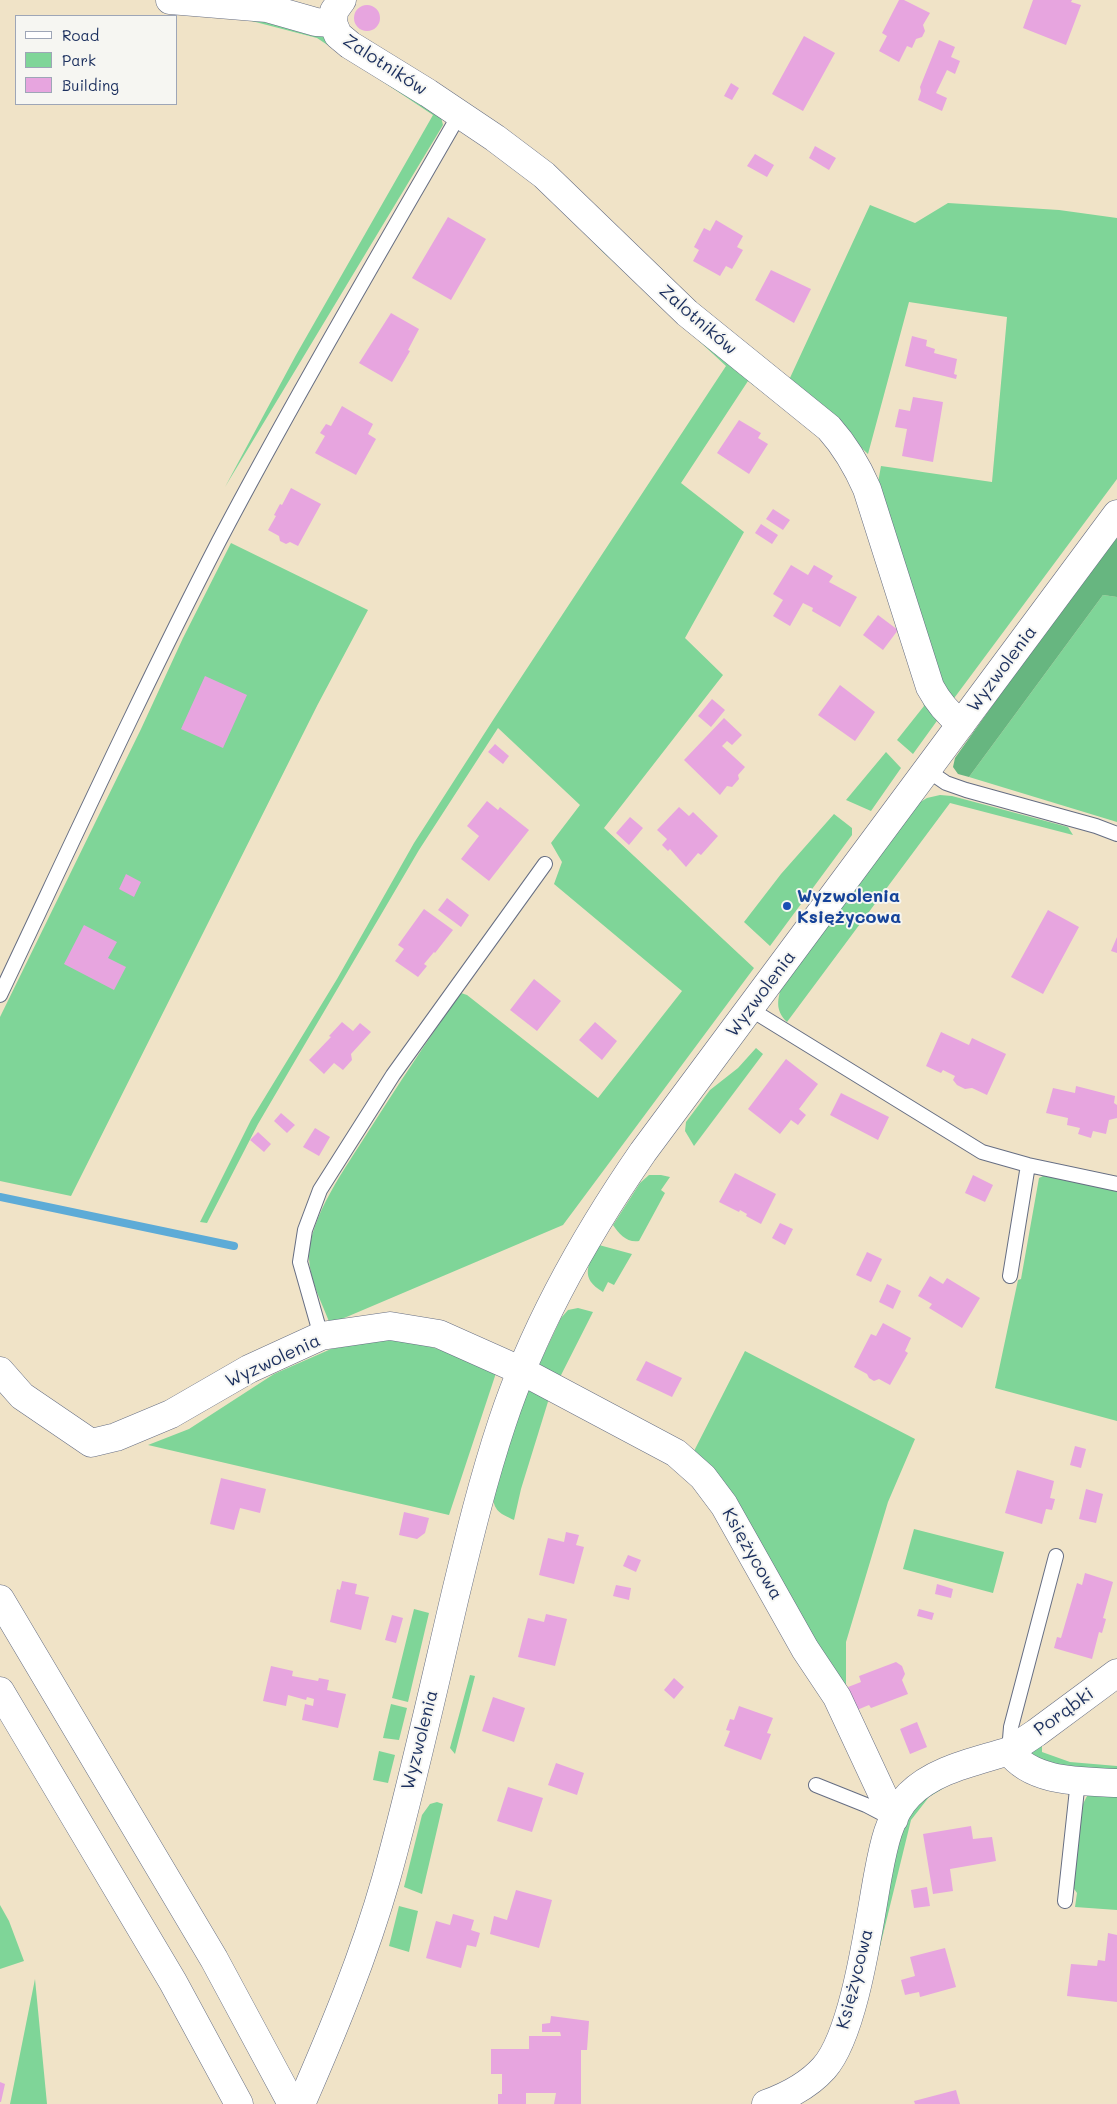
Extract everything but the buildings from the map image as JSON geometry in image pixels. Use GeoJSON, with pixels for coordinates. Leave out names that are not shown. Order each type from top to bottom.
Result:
{"type":"FeatureCollection","features":[{"type":"Feature","properties":{"kind":"main road"},"geometry":{"type":"LineString","coordinates":[[170,0],[267,8],[316,22],[337,12]]}},
{"type":"Feature","properties":{"kind":"main road","name":"Zalotników"},"geometry":{"type":"LineString","coordinates":[[337,12],[338,35],[350,45],[428,93],[495,138],[544,175],[687,313],[829,428],[855,462],[867,489],[930,686],[937,700],[949,715],[961,724]]}},
{"type":"Feature","properties":{"kind":"main road","name":"Wyzwolenia"},"geometry":{"type":"LineString","coordinates":[[302,2104],[362,1957],[386,1880],[486,1476],[502,1421],[522,1371],[562,1284],[608,1206],[644,1152],[1117,514]]}},
{"type":"Feature","properties":{"kind":"main road","name":"Wyzwolenia"},"geometry":{"type":"LineString","coordinates":[[0,1371],[22,1396],[91,1443],[116,1437],[170,1414],[249,1369],[321,1336],[390,1326],[439,1334],[522,1371]]}},
{"type":"Feature","properties":{"kind":"main road","name":"Księżycowa"},"geometry":{"type":"LineString","coordinates":[[522,1371],[676,1453],[703,1477],[724,1505],[805,1649],[836,1697],[894,1819]]}},
{"type":"Feature","properties":{"kind":"main road"},"geometry":{"type":"LineString","coordinates":[[0,1599],[214,1959],[292,2104]]}},
{"type":"Feature","properties":{"kind":"main road","name":"Porąbki"},"geometry":{"type":"LineString","coordinates":[[1009,1751],[1117,1673]]}},
{"type":"Feature","properties":{"kind":"main road"},"geometry":{"type":"LineString","coordinates":[[0,1690],[173,1982],[238,2104]]}},
{"type":"Feature","properties":{"kind":"main road"},"geometry":{"type":"LineString","coordinates":[[1009,1751],[1016,1761],[1028,1768],[1053,1777],[1117,1783]]}},
{"type":"Feature","properties":{"kind":"main road","name":"Księżycowa"},"geometry":{"type":"LineString","coordinates":[[766,2104],[797,2090],[812,2079],[824,2068],[838,2044],[850,2011],[879,1867],[900,1805],[924,1783],[957,1767],[1009,1751]]}},
{"type":"Feature","properties":{"kind":"lane"},"geometry":{"type":"LineString","coordinates":[[0,995],[132,716],[216,548],[315,364],[460,115]]}},
{"type":"Feature","properties":{"kind":"lane"},"geometry":{"type":"LineString","coordinates":[[927,770],[946,783],[966,790],[1096,826],[1117,834]]}},
{"type":"Feature","properties":{"kind":"lane"},"geometry":{"type":"LineString","coordinates":[[321,1336],[300,1262],[305,1230],[320,1190],[393,1075],[545,864]]}},
{"type":"Feature","properties":{"kind":"lane"},"geometry":{"type":"LineString","coordinates":[[750,1009],[965,1142],[998,1158],[1117,1184]]}},
{"type":"Feature","properties":{"kind":"lane"},"geometry":{"type":"LineString","coordinates":[[1010,1276],[1028,1165]]}},
{"type":"Feature","properties":{"kind":"lane"},"geometry":{"type":"LineString","coordinates":[[1009,1751],[1011,1726],[1056,1556]]}},
{"type":"Feature","properties":{"kind":"lane"},"geometry":{"type":"LineString","coordinates":[[1065,1901],[1078,1780]]}},
{"type":"Feature","properties":{"kind":"lane"},"geometry":{"type":"LineString","coordinates":[[816,1785],[866,1805],[894,1819]]}},
{"type":"Feature","properties":{"kind":"green space"},"geometry":{"type":"Polygon","coordinates":[[[253,11],[323,35],[441,117],[443,125],[225,487],[296,355],[433,115],[317,38],[217,12],[253,11]]]}},
{"type":"Feature","properties":{"kind":"green space"},"geometry":{"type":"Polygon","coordinates":[[[518,164],[798,419],[748,381],[681,483],[744,532],[685,638],[723,675],[604,828],[754,968],[563,1225],[330,1324],[317,1292],[310,1267],[310,1243],[315,1227],[330,1193],[350,1160],[413,1062],[461,993],[467,995],[598,1098],[682,991],[554,884],[562,862],[551,843],[580,805],[498,728],[419,850],[258,1124],[207,1223],[200,1222],[251,1120],[337,979],[414,843],[726,366],[604,253],[518,164]]]}},
{"type":"Feature","properties":{"kind":"green space"},"geometry":{"type":"Polygon","coordinates":[[[948,203],[1059,210],[1117,218],[1117,479],[952,701],[941,690],[877,488],[881,466],[992,482],[1007,317],[909,302],[868,454],[789,380],[870,205],[915,223],[948,203]]]}},
{"type":"Feature","properties":{"kind":"green space"},"geometry":{"type":"Polygon","coordinates":[[[1117,537],[1117,597],[1103,595],[969,777],[958,774],[953,767],[955,758],[1066,602],[1117,537]]]}},
{"type":"Feature","properties":{"kind":"green space"},"geometry":{"type":"Polygon","coordinates":[[[231,543],[368,610],[318,704],[71,1196],[0,1181],[0,1017],[141,729],[183,638],[231,543]]]}},
{"type":"Feature","properties":{"kind":"green space"},"geometry":{"type":"Polygon","coordinates":[[[1103,595],[1117,597],[1117,822],[969,777],[1103,595]]]}},
{"type":"Feature","properties":{"kind":"green space"},"geometry":{"type":"Polygon","coordinates":[[[906,646],[939,718],[913,754],[897,740],[924,706],[906,646]]]}},
{"type":"Feature","properties":{"kind":"green space"},"geometry":{"type":"Polygon","coordinates":[[[886,752],[901,768],[871,811],[846,800],[886,752]]]}},
{"type":"Feature","properties":{"kind":"green space"},"geometry":{"type":"Polygon","coordinates":[[[940,795],[952,796],[1068,827],[1073,835],[950,803],[787,1022],[778,1006],[781,988],[917,804],[927,798],[940,795]]]}},
{"type":"Feature","properties":{"kind":"green space"},"geometry":{"type":"Polygon","coordinates":[[[834,814],[852,828],[852,835],[770,946],[744,922],[781,874],[834,814]]]}},
{"type":"Feature","properties":{"kind":"green space"},"geometry":{"type":"Polygon","coordinates":[[[756,1048],[763,1054],[694,1146],[685,1131],[686,1122],[710,1090],[738,1068],[756,1048]]]}},
{"type":"Feature","properties":{"kind":"green space"},"geometry":{"type":"Polygon","coordinates":[[[649,1175],[670,1177],[661,1190],[665,1193],[639,1241],[631,1241],[621,1235],[613,1225],[640,1183],[649,1175]]]}},
{"type":"Feature","properties":{"kind":"green space"},"geometry":{"type":"Polygon","coordinates":[[[1050,1175],[1117,1190],[1117,1421],[995,1388],[1018,1280],[1021,1279],[1039,1178],[1050,1175]]]}},
{"type":"Feature","properties":{"kind":"green space"},"geometry":{"type":"Polygon","coordinates":[[[599,1245],[632,1254],[614,1285],[608,1282],[603,1292],[595,1287],[588,1276],[589,1265],[599,1245]]]}},
{"type":"Feature","properties":{"kind":"green space"},"geometry":{"type":"Polygon","coordinates":[[[578,1308],[593,1312],[557,1383],[536,1371],[561,1318],[568,1310],[578,1308]]]}},
{"type":"Feature","properties":{"kind":"green space"},"geometry":{"type":"Polygon","coordinates":[[[386,1339],[422,1344],[465,1358],[496,1373],[449,1515],[148,1445],[189,1429],[274,1374],[331,1349],[386,1339]]]}},
{"type":"Feature","properties":{"kind":"green space"},"geometry":{"type":"Polygon","coordinates":[[[745,1351],[915,1439],[888,1502],[846,1642],[846,1691],[694,1451],[745,1351]]]}},
{"type":"Feature","properties":{"kind":"green space"},"geometry":{"type":"Polygon","coordinates":[[[530,1387],[551,1392],[521,1489],[514,1520],[505,1516],[496,1508],[493,1495],[515,1424],[530,1387]]]}},
{"type":"Feature","properties":{"kind":"green space"},"geometry":{"type":"Polygon","coordinates":[[[914,1529],[1004,1552],[993,1593],[903,1569],[914,1529]]]}},
{"type":"Feature","properties":{"kind":"green space"},"geometry":{"type":"Polygon","coordinates":[[[414,1609],[429,1613],[408,1702],[392,1698],[414,1609]]]}},
{"type":"Feature","properties":{"kind":"green space"},"geometry":{"type":"Polygon","coordinates":[[[470,1675],[475,1676],[455,1754],[450,1748],[470,1675]]]}},
{"type":"Feature","properties":{"kind":"green space"},"geometry":{"type":"Polygon","coordinates":[[[391,1704],[407,1708],[399,1740],[383,1738],[391,1704]]]}},
{"type":"Feature","properties":{"kind":"green space"},"geometry":{"type":"Polygon","coordinates":[[[1042,1743],[1042,1752],[1070,1762],[1117,1766],[1117,1778],[1083,1776],[1032,1756],[1032,1748],[1042,1743]]]}},
{"type":"Feature","properties":{"kind":"green space"},"geometry":{"type":"Polygon","coordinates":[[[379,1751],[395,1755],[388,1783],[373,1780],[379,1751]]]}},
{"type":"Feature","properties":{"kind":"green space"},"geometry":{"type":"Polygon","coordinates":[[[960,1778],[929,1797],[911,1820],[876,1963],[896,1839],[916,1803],[960,1778]]]}},
{"type":"Feature","properties":{"kind":"green space"},"geometry":{"type":"Polygon","coordinates":[[[1095,1792],[1117,1792],[1117,1910],[1075,1907],[1077,1893],[1072,1886],[1083,1804],[1087,1796],[1095,1792]]]}},
{"type":"Feature","properties":{"kind":"green space"},"geometry":{"type":"Polygon","coordinates":[[[437,1802],[443,1804],[422,1894],[404,1887],[422,1815],[430,1804],[437,1802]]]}},
{"type":"Feature","properties":{"kind":"green space"},"geometry":{"type":"Polygon","coordinates":[[[0,1905],[9,1921],[24,1961],[0,1969],[0,1905]]]}},
{"type":"Feature","properties":{"kind":"green space"},"geometry":{"type":"Polygon","coordinates":[[[399,1906],[418,1911],[409,1952],[389,1946],[399,1906]]]}},
{"type":"Feature","properties":{"kind":"green space"},"geometry":{"type":"Polygon","coordinates":[[[35,1979],[47,2104],[10,2104],[35,1979]]]}},
{"type":"Feature","properties":{"kind":"waterway"},"geometry":{"type":"LineString","coordinates":[[0,1197],[234,1246]]}},
{"type":"Feature","properties":{"kind":"place","name":"Wyzwolenia Księżycowa"},"geometry":{"type":"Point","coordinates":[787,906]}}]}
